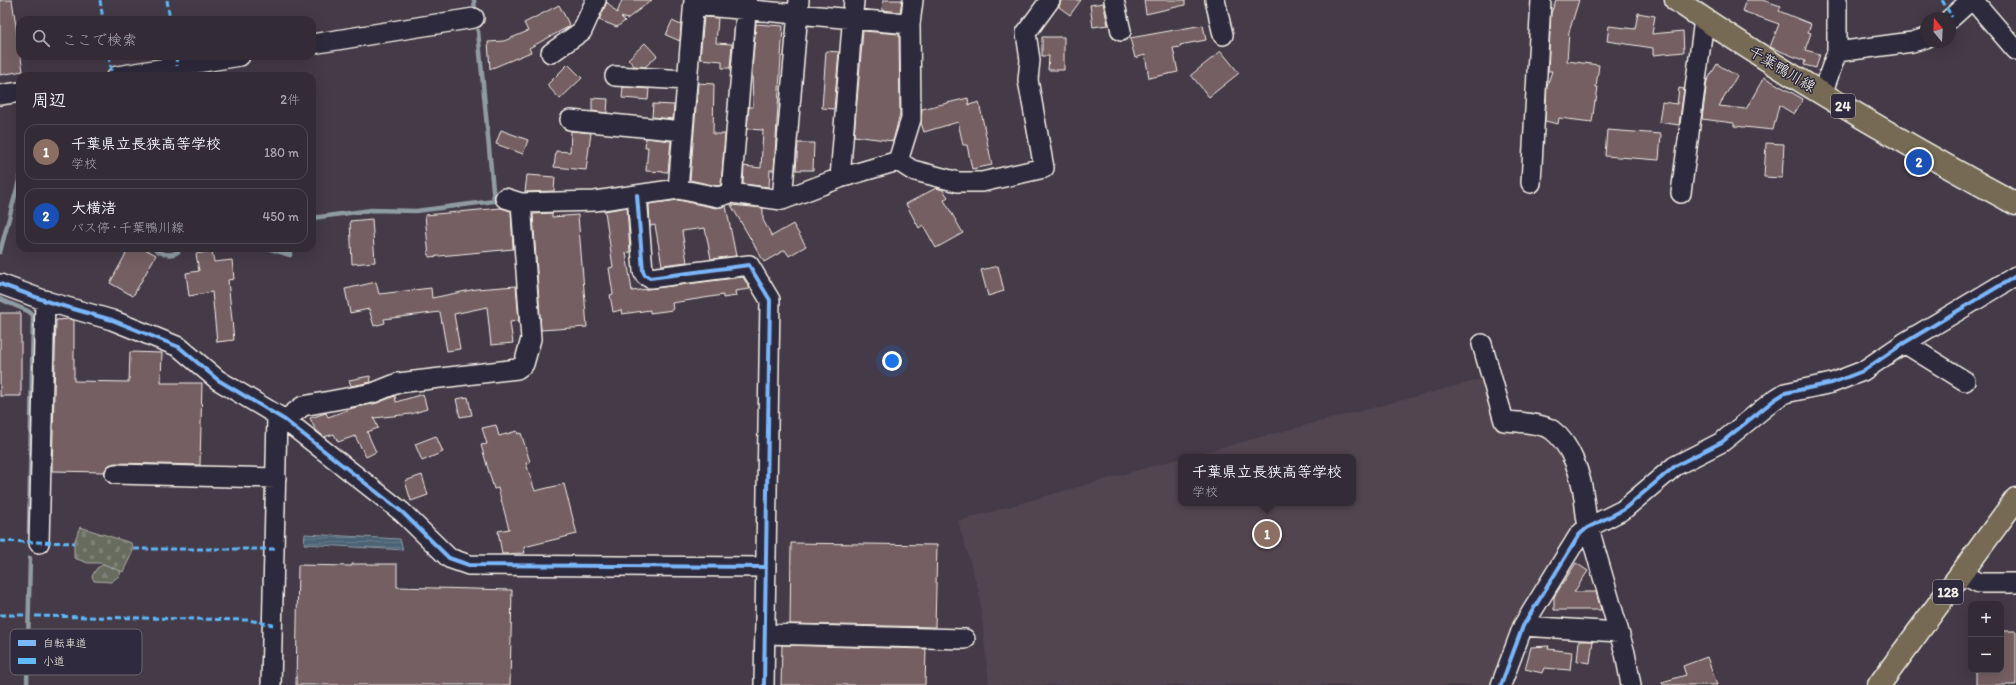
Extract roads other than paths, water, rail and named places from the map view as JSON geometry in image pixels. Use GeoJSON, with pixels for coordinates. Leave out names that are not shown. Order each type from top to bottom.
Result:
{"type":"FeatureCollection","features":[{"type":"Feature","properties":{"kind":"main road","name":"千葉鴨川線"},"geometry":{"type":"LineString","coordinates":[[1676,0],[1755,54],[1908,144],[2016,204]]}},
{"type":"Feature","properties":{"kind":"main road","name":"128"},"geometry":{"type":"LineString","coordinates":[[1879,685],[2016,499]]}},
{"type":"Feature","properties":{"kind":"street"},"geometry":{"type":"LineString","coordinates":[[551,52],[582,32],[596,0]]}},
{"type":"Feature","properties":{"kind":"street"},"geometry":{"type":"LineString","coordinates":[[840,178],[854,0]]}},
{"type":"Feature","properties":{"kind":"street"},"geometry":{"type":"LineString","coordinates":[[898,161],[911,119],[910,24],[913,0]]}},
{"type":"Feature","properties":{"kind":"street"},"geometry":{"type":"LineString","coordinates":[[281,418],[303,406],[373,393],[398,383],[517,369],[524,364],[531,339],[513,200],[595,201],[678,189],[718,197],[731,193],[782,200],[840,178],[898,161],[912,170],[958,182],[982,182],[1044,168],[1028,80],[1030,60],[1026,33],[1050,0]]}},
{"type":"Feature","properties":{"kind":"street"},"geometry":{"type":"LineString","coordinates":[[1114,0],[1121,31]]}},
{"type":"Feature","properties":{"kind":"street"},"geometry":{"type":"LineString","coordinates":[[1215,0],[1223,35]]}},
{"type":"Feature","properties":{"kind":"street"},"geometry":{"type":"LineString","coordinates":[[1530,183],[1541,0]]}},
{"type":"Feature","properties":{"kind":"street"},"geometry":{"type":"LineString","coordinates":[[1822,94],[1837,52],[1837,0]]}},
{"type":"Feature","properties":{"kind":"street"},"geometry":{"type":"LineString","coordinates":[[1956,13],[1972,0],[2016,50]]}},
{"type":"Feature","properties":{"kind":"street"},"geometry":{"type":"LineString","coordinates":[[678,189],[694,3],[799,7],[853,19],[910,24]]}},
{"type":"Feature","properties":{"kind":"street"},"geometry":{"type":"LineString","coordinates":[[731,193],[747,5]]}},
{"type":"Feature","properties":{"kind":"street"},"geometry":{"type":"LineString","coordinates":[[782,200],[799,7]]}},
{"type":"Feature","properties":{"kind":"street"},"geometry":{"type":"LineString","coordinates":[[316,43],[474,18]]}},
{"type":"Feature","properties":{"kind":"street"},"geometry":{"type":"LineString","coordinates":[[1680,193],[1704,20]]}},
{"type":"Feature","properties":{"kind":"street"},"geometry":{"type":"LineString","coordinates":[[1837,52],[1920,40]]}},
{"type":"Feature","properties":{"kind":"street"},"geometry":{"type":"LineString","coordinates":[[142,72],[215,60]]}},
{"type":"Feature","properties":{"kind":"street"},"geometry":{"type":"LineString","coordinates":[[616,76],[687,80]]}},
{"type":"Feature","properties":{"kind":"street"},"geometry":{"type":"LineString","coordinates":[[0,95],[16,93]]}},
{"type":"Feature","properties":{"kind":"street"},"geometry":{"type":"LineString","coordinates":[[570,120],[683,131]]}},
{"type":"Feature","properties":{"kind":"street"},"geometry":{"type":"LineString","coordinates":[[637,196],[643,271],[645,275],[650,278],[749,265],[770,300],[764,685]]}},
{"type":"Feature","properties":{"kind":"street"},"geometry":{"type":"LineString","coordinates":[[1501,685],[1523,626],[1579,535],[1587,528],[1623,510],[1675,466],[1722,442],[1774,400],[1785,393],[1847,378],[1863,371],[1904,343],[2016,276]]}},
{"type":"Feature","properties":{"kind":"street"},"geometry":{"type":"LineString","coordinates":[[0,284],[45,300],[112,320],[179,347],[218,380],[281,418],[402,512],[449,558],[458,562],[469,565],[766,567]]}},
{"type":"Feature","properties":{"kind":"street"},"geometry":{"type":"LineString","coordinates":[[39,543],[45,300]]}},
{"type":"Feature","properties":{"kind":"street"},"geometry":{"type":"LineString","coordinates":[[1904,343],[1965,381]]}},
{"type":"Feature","properties":{"kind":"street"},"geometry":{"type":"LineString","coordinates":[[1482,344],[1504,421],[1528,423],[1551,430],[1565,444],[1579,472],[1587,528],[1592,539],[1625,653],[1631,685]]}},
{"type":"Feature","properties":{"kind":"street"},"geometry":{"type":"LineString","coordinates":[[272,685],[276,478],[281,418]]}},
{"type":"Feature","properties":{"kind":"street"},"geometry":{"type":"LineString","coordinates":[[115,474],[276,478]]}},
{"type":"Feature","properties":{"kind":"street"},"geometry":{"type":"LineString","coordinates":[[1961,574],[1979,583],[2016,583]]}},
{"type":"Feature","properties":{"kind":"street"},"geometry":{"type":"LineString","coordinates":[[1523,626],[1618,632]]}},
{"type":"Feature","properties":{"kind":"street"},"geometry":{"type":"LineString","coordinates":[[765,634],[965,639]]}},
{"type":"Feature","properties":{"kind":"water"},"geometry":{"type":"Polygon","coordinates":[[[305,534],[400,539],[403,550],[304,544],[305,534]]]}},
{"type":"Feature","properties":{"kind":"waterway"},"geometry":{"type":"LineString","coordinates":[[474,0],[475,12]]}},
{"type":"Feature","properties":{"kind":"waterway"},"geometry":{"type":"LineString","coordinates":[[316,217],[371,210],[416,211],[494,201],[478,31]]}},
{"type":"Feature","properties":{"kind":"waterway"},"geometry":{"type":"LineString","coordinates":[[0,252],[16,192]]}},
{"type":"Feature","properties":{"kind":"waterway"},"geometry":{"type":"LineString","coordinates":[[160,252],[164,254],[172,254],[176,252]]}},
{"type":"Feature","properties":{"kind":"waterway"},"geometry":{"type":"LineString","coordinates":[[281,252],[290,255],[290,252]]}},
{"type":"Feature","properties":{"kind":"waterway"},"geometry":{"type":"LineString","coordinates":[[0,299],[28,311],[33,315],[29,532]]}},
{"type":"Feature","properties":{"kind":"waterway"},"geometry":{"type":"LineString","coordinates":[[28,629],[30,558]]}},
{"type":"Feature","properties":{"kind":"waterway"},"geometry":{"type":"LineString","coordinates":[[27,675],[27,685]]}},
{"type":"Feature","properties":{"kind":"place","name":"大横渚"},"geometry":{"type":"Point","coordinates":[1919,162]}},
{"type":"Feature","properties":{"kind":"place","name":"千葉県立長狭高等学校"},"geometry":{"type":"Point","coordinates":[1267,534]}}]}
